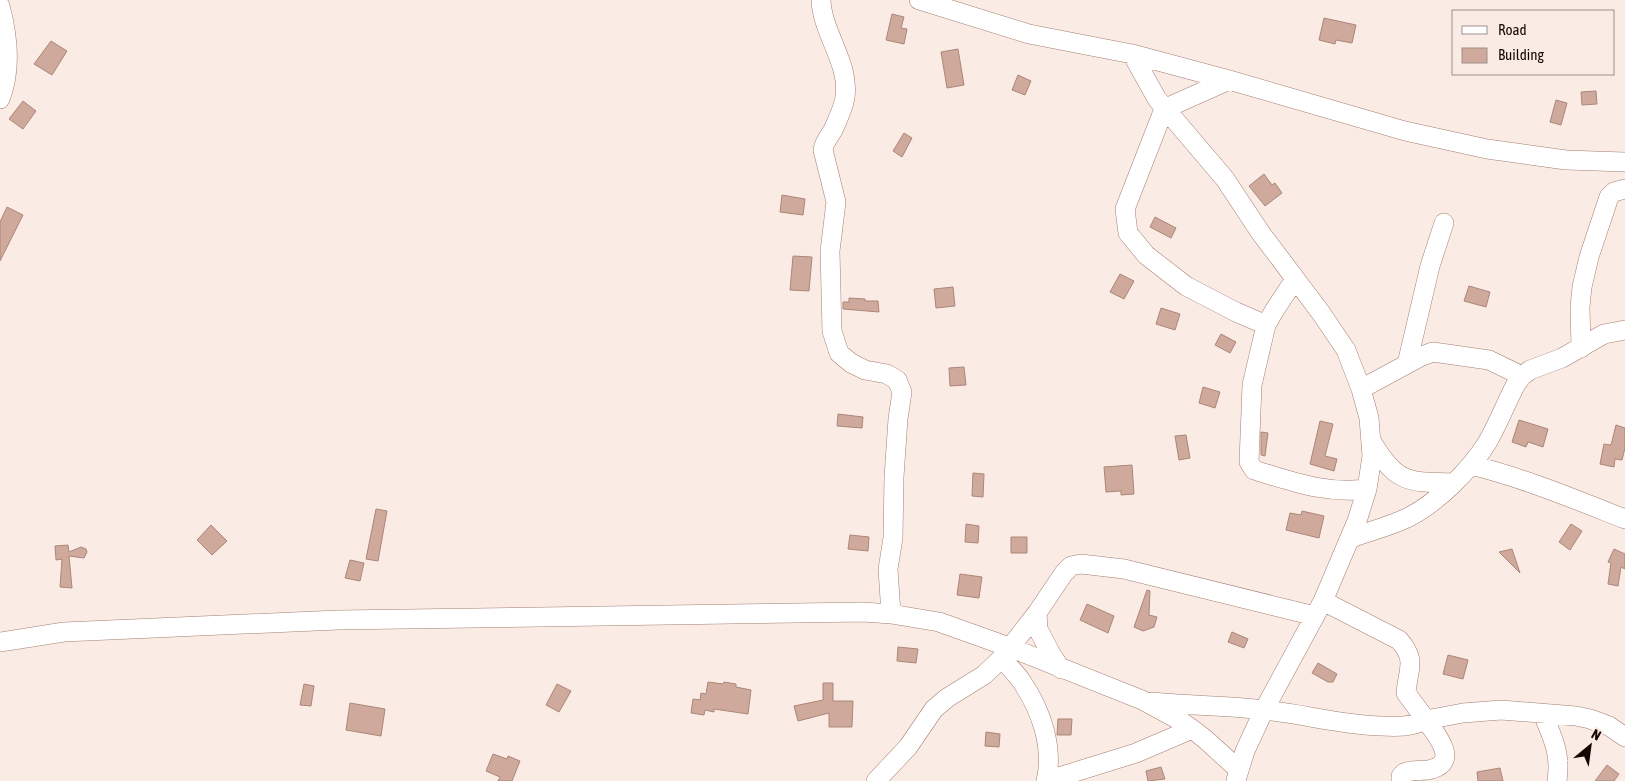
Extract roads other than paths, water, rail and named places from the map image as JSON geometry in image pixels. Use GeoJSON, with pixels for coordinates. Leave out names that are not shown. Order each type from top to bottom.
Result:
{"type":"FeatureCollection","features":[{"type":"Feature","properties":{"kind":"street"},"geometry":{"type":"LineString","coordinates":[[821,0],[821,12],[845,77],[845,97],[823,150],[836,202],[830,250],[832,331],[839,353],[851,363],[865,370],[887,374],[897,380],[902,392],[898,419],[892,538],[888,569],[891,614]]}},
{"type":"Feature","properties":{"kind":"street"},"geometry":{"type":"LineString","coordinates":[[919,0],[1029,34],[1132,54],[1405,131],[1487,149],[1530,156],[1566,160],[1625,162]]}},
{"type":"Feature","properties":{"kind":"street"},"geometry":{"type":"LineString","coordinates":[[0,6],[6,28],[7,44],[5,80],[0,99]]}},
{"type":"Feature","properties":{"kind":"street"},"geometry":{"type":"LineString","coordinates":[[0,642],[64,632],[338,620],[863,612],[891,614],[939,622],[1005,652],[1061,668],[1142,700],[1179,720],[1205,739],[1237,775],[1264,710],[1319,609],[1351,538],[1367,489],[1372,442],[1369,418],[1361,389],[1346,350],[1260,232],[1225,179],[1164,109],[1132,54]]}},
{"type":"Feature","properties":{"kind":"street"},"geometry":{"type":"LineString","coordinates":[[1229,80],[1164,109],[1125,209],[1128,233],[1146,255],[1186,286],[1266,326]]}},
{"type":"Feature","properties":{"kind":"street"},"geometry":{"type":"LineString","coordinates":[[1602,162],[1625,173]]}},
{"type":"Feature","properties":{"kind":"street"},"geometry":{"type":"LineString","coordinates":[[1580,348],[1580,307],[1589,257],[1609,198],[1614,192],[1625,189]]}},
{"type":"Feature","properties":{"kind":"street"},"geometry":{"type":"LineString","coordinates":[[1407,364],[1430,266],[1444,223]]}},
{"type":"Feature","properties":{"kind":"street"},"geometry":{"type":"LineString","coordinates":[[1295,279],[1266,326],[1252,385],[1250,466],[1254,470],[1310,487],[1335,491],[1367,489]]}},
{"type":"Feature","properties":{"kind":"street"},"geometry":{"type":"LineString","coordinates":[[1351,538],[1409,517],[1453,483],[1471,465],[1486,443],[1522,376],[1530,370],[1562,358],[1604,334],[1625,330]]}},
{"type":"Feature","properties":{"kind":"street"},"geometry":{"type":"LineString","coordinates":[[1361,389],[1433,352],[1446,352],[1489,360],[1522,376]]}},
{"type":"Feature","properties":{"kind":"street"},"geometry":{"type":"LineString","coordinates":[[1372,442],[1391,470],[1407,480],[1453,483]]}},
{"type":"Feature","properties":{"kind":"street"},"geometry":{"type":"LineString","coordinates":[[1471,465],[1508,474],[1625,519]]}},
{"type":"Feature","properties":{"kind":"street"},"geometry":{"type":"LineString","coordinates":[[876,781],[905,752],[934,709],[947,698],[984,675],[1037,613],[1064,573],[1071,566],[1081,564],[1124,569],[1319,609],[1399,640],[1408,650],[1411,659],[1406,693],[1445,750],[1444,759],[1440,764],[1432,769],[1404,773],[1401,776],[1401,781]]}},
{"type":"Feature","properties":{"kind":"street"},"geometry":{"type":"LineString","coordinates":[[1037,613],[1038,629],[1051,654],[1061,668]]}},
{"type":"Feature","properties":{"kind":"street"},"geometry":{"type":"LineString","coordinates":[[1005,652],[1032,699],[1042,724],[1050,766],[1046,781]]}},
{"type":"Feature","properties":{"kind":"street"},"geometry":{"type":"LineString","coordinates":[[1142,700],[1181,705],[1264,710],[1356,726],[1405,727],[1416,725],[1426,720],[1463,712],[1501,710],[1576,716],[1608,726],[1625,736]]}},
{"type":"Feature","properties":{"kind":"street"},"geometry":{"type":"LineString","coordinates":[[1543,714],[1558,753],[1557,781]]}},
{"type":"Feature","properties":{"kind":"street"},"geometry":{"type":"LineString","coordinates":[[1046,781],[1136,753],[1192,729]]}}]}
